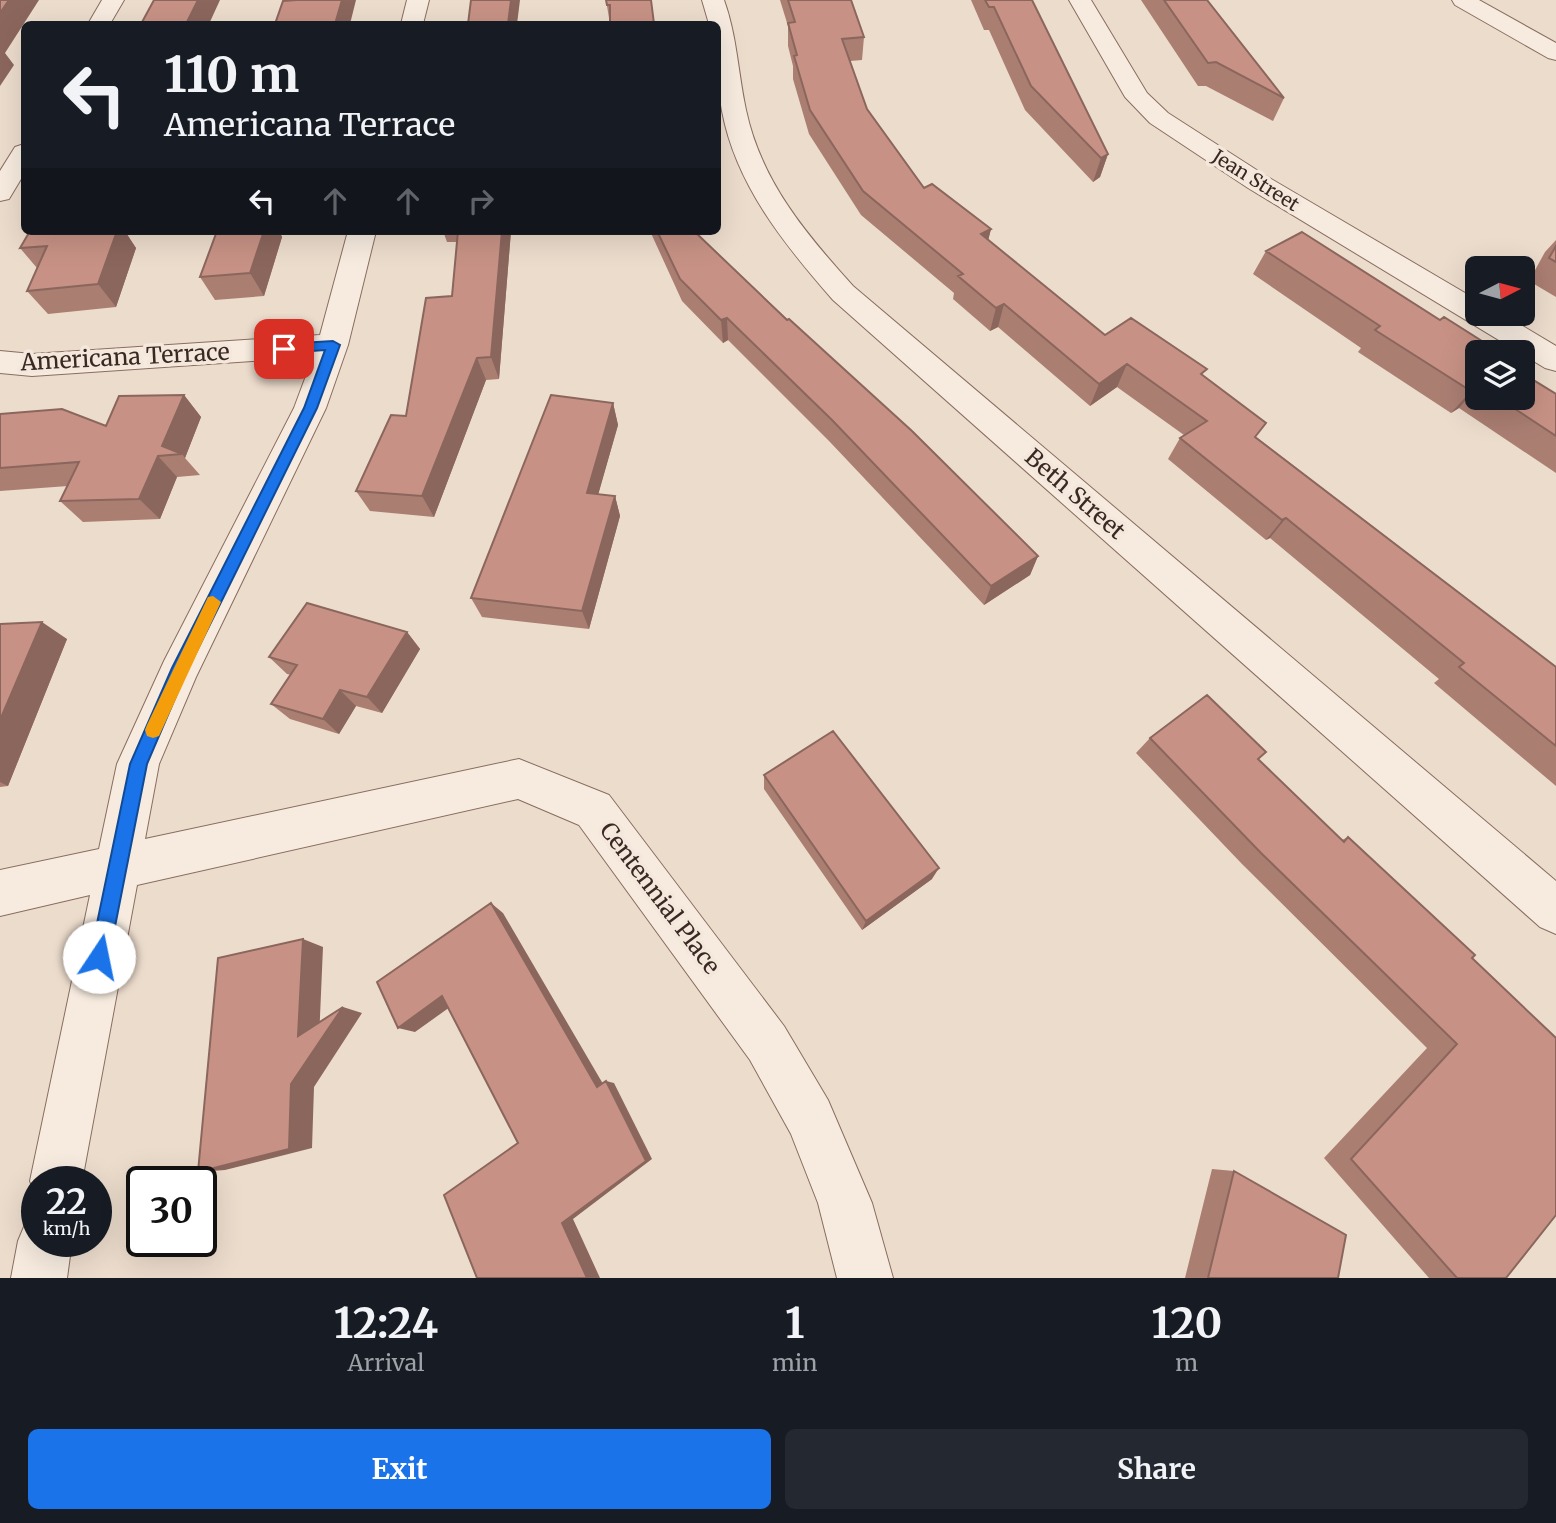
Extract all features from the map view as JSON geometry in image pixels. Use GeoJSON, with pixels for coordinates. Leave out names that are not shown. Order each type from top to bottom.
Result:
{"type":"FeatureCollection","features":[{"type":"Feature","properties":{"kind":"street"},"geometry":{"type":"LineString","coordinates":[[101,21],[113,0]]}},
{"type":"Feature","properties":{"kind":"street"},"geometry":{"type":"LineString","coordinates":[[413,21],[418,0]]}},
{"type":"Feature","properties":{"kind":"street","name":"Beth Street"},"geometry":{"type":"LineString","coordinates":[[713,0],[719,21]]}},
{"type":"Feature","properties":{"kind":"street","name":"Jean Street"},"geometry":{"type":"LineString","coordinates":[[1080,0],[1137,97],[1159,118],[1257,182],[1465,306]]}},
{"type":"Feature","properties":{"kind":"street"},"geometry":{"type":"LineString","coordinates":[[1463,0],[1556,53]]}},
{"type":"Feature","properties":{"kind":"street","name":"Beth Street"},"geometry":{"type":"LineString","coordinates":[[721,27],[734,113],[745,155],[767,198],[801,245],[844,293],[1556,911]]}},
{"type":"Feature","properties":{"kind":"street"},"geometry":{"type":"LineString","coordinates":[[0,193],[21,157]]}},
{"type":"Feature","properties":{"kind":"street"},"geometry":{"type":"LineString","coordinates":[[59,1166],[138,764],[178,673],[310,408],[333,345],[361,235]]}},
{"type":"Feature","properties":{"kind":"street","name":"Jean Street"},"geometry":{"type":"LineString","coordinates":[[1499,326],[1556,360]]}},
{"type":"Feature","properties":{"kind":"street","name":"Americana Terrace"},"geometry":{"type":"LineString","coordinates":[[0,362],[32,365],[333,345]]}},
{"type":"Feature","properties":{"kind":"street","name":"Centennial Place"},"geometry":{"type":"LineString","coordinates":[[0,893],[519,779],[594,810],[767,1043],[810,1118],[845,1203],[865,1278]]}},
{"type":"Feature","properties":{"kind":"street"},"geometry":{"type":"LineString","coordinates":[[39,1278],[42,1257]]}},
{"type":"Feature","properties":{"kind":"building"},"geometry":{"type":"Polygon","coordinates":[[[0,0],[9,0],[0,13],[0,0]]]}},
{"type":"Feature","properties":{"kind":"building"},"geometry":{"type":"Polygon","coordinates":[[[154,0],[198,0],[188,21],[143,21],[154,0]]]}},
{"type":"Feature","properties":{"kind":"building"},"geometry":{"type":"Polygon","coordinates":[[[342,0],[336,21],[276,21],[283,1],[342,0]]]}},
{"type":"Feature","properties":{"kind":"building"},"geometry":{"type":"Polygon","coordinates":[[[471,0],[511,0],[508,21],[468,21],[471,0]]]}},
{"type":"Feature","properties":{"kind":"building"},"geometry":{"type":"Polygon","coordinates":[[[606,0],[651,0],[654,21],[610,21],[610,5],[607,5],[606,0]]]}},
{"type":"Feature","properties":{"kind":"building"},"geometry":{"type":"Polygon","coordinates":[[[788,0],[851,0],[864,37],[842,39],[867,109],[924,188],[932,184],[991,229],[981,234],[1105,335],[1131,318],[1207,369],[1201,374],[1266,423],[1255,437],[1556,667],[1556,746],[1459,667],[1464,663],[1286,518],[1282,520],[1180,438],[1207,421],[1127,364],[1099,384],[1004,304],[996,308],[958,276],[963,274],[863,191],[810,110],[794,56],[797,55],[788,23],[795,22],[788,0]]]}},
{"type":"Feature","properties":{"kind":"building"},"geometry":{"type":"Polygon","coordinates":[[[985,0],[1032,0],[1108,154],[1101,158],[1031,86],[994,7],[989,7],[985,0]]]}},
{"type":"Feature","properties":{"kind":"building"},"geometry":{"type":"Polygon","coordinates":[[[1164,0],[1207,0],[1284,98],[1216,62],[1208,63],[1164,0]]]}},
{"type":"Feature","properties":{"kind":"building"},"geometry":{"type":"Polygon","coordinates":[[[1302,232],[1440,320],[1444,317],[1480,340],[1465,340],[1465,387],[1375,330],[1380,326],[1266,251],[1302,232]]]}},
{"type":"Feature","properties":{"kind":"building"},"geometry":{"type":"Polygon","coordinates":[[[28,235],[116,235],[98,284],[27,291],[47,246],[20,248],[28,235]]]}},
{"type":"Feature","properties":{"kind":"building"},"geometry":{"type":"Polygon","coordinates":[[[216,235],[263,235],[250,273],[200,277],[216,235]]]}},
{"type":"Feature","properties":{"kind":"building"},"geometry":{"type":"Polygon","coordinates":[[[458,235],[502,235],[491,357],[477,358],[422,496],[356,491],[391,415],[406,416],[426,298],[452,296],[458,235]]]}},
{"type":"Feature","properties":{"kind":"building"},"geometry":{"type":"Polygon","coordinates":[[[659,235],[698,235],[787,320],[912,431],[1038,556],[991,586],[832,420],[727,318],[721,320],[680,279],[659,235]]]}},
{"type":"Feature","properties":{"kind":"building"},"geometry":{"type":"Polygon","coordinates":[[[1556,246],[1556,262],[1549,258],[1556,246]]]}},
{"type":"Feature","properties":{"kind":"building"},"geometry":{"type":"Polygon","coordinates":[[[1535,381],[1556,394],[1556,436],[1517,410],[1535,410],[1535,381]]]}},
{"type":"Feature","properties":{"kind":"building"},"geometry":{"type":"Polygon","coordinates":[[[184,395],[162,446],[182,454],[158,456],[139,499],[60,501],[79,462],[0,468],[0,414],[62,409],[106,426],[119,396],[184,395]]]}},
{"type":"Feature","properties":{"kind":"building"},"geometry":{"type":"Polygon","coordinates":[[[551,395],[613,403],[587,493],[615,496],[582,611],[471,598],[551,395]]]}},
{"type":"Feature","properties":{"kind":"building"},"geometry":{"type":"Polygon","coordinates":[[[307,603],[407,632],[367,697],[340,690],[323,719],[271,704],[297,665],[269,657],[307,603]]]}},
{"type":"Feature","properties":{"kind":"building"},"geometry":{"type":"Polygon","coordinates":[[[42,622],[0,720],[0,624],[42,622]]]}},
{"type":"Feature","properties":{"kind":"building"},"geometry":{"type":"Polygon","coordinates":[[[1207,695],[1266,752],[1258,759],[1344,842],[1348,837],[1475,955],[1472,958],[1556,1038],[1556,1215],[1506,1278],[1457,1278],[1351,1159],[1457,1044],[1261,853],[1150,738],[1207,695]]]}},
{"type":"Feature","properties":{"kind":"building"},"geometry":{"type":"Polygon","coordinates":[[[833,731],[939,868],[866,921],[764,775],[833,731]]]}},
{"type":"Feature","properties":{"kind":"building"},"geometry":{"type":"Polygon","coordinates":[[[491,903],[597,1087],[606,1081],[646,1161],[562,1223],[587,1278],[477,1278],[444,1195],[518,1143],[442,996],[398,1028],[377,982],[491,903]]]}},
{"type":"Feature","properties":{"kind":"building"},"geometry":{"type":"Polygon","coordinates":[[[303,939],[298,1036],[343,1007],[291,1084],[289,1149],[217,1167],[199,1166],[218,958],[303,939]]]}},
{"type":"Feature","properties":{"kind":"building"},"geometry":{"type":"Polygon","coordinates":[[[1234,1171],[1346,1235],[1338,1278],[1208,1278],[1234,1171]]]}},
{"type":"Feature","properties":{"kind":"slow traffic"},"geometry":{"type":"LineString","coordinates":[[153,730],[213,602]]}},
{"type":"Feature","properties":{"kind":"route"},"geometry":{"type":"LineString","coordinates":[[99,957],[138,764],[178,673],[310,408],[333,345],[284,349]]}}]}
